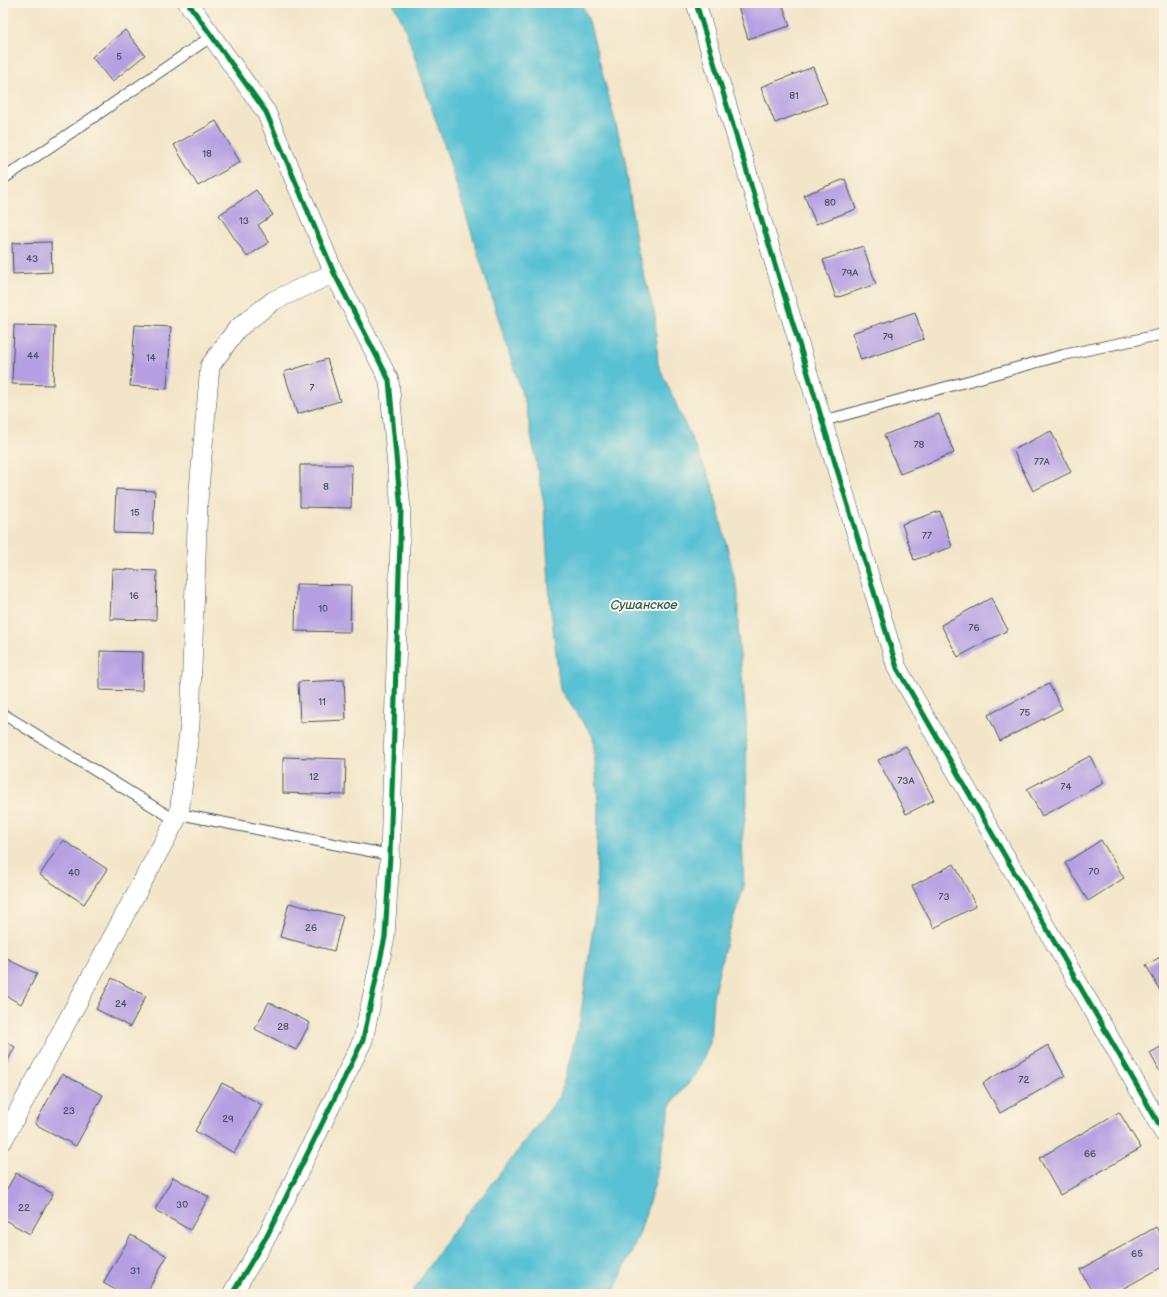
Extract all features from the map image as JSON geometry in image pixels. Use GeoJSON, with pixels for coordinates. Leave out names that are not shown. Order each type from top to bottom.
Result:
{"type":"FeatureCollection","features":[{"type":"Feature","properties":{"kind":"street"},"geometry":{"type":"LineString","coordinates":[[188,3],[266,112],[334,273],[389,380],[401,510],[390,855],[385,937],[363,1040],[268,1234],[232,1294]]}},
{"type":"Feature","properties":{"kind":"street"},"geometry":{"type":"LineString","coordinates":[[696,3],[897,668],[1164,1133]]}},
{"type":"Feature","properties":{"kind":"street"},"geometry":{"type":"LineString","coordinates":[[3,1140],[178,817],[190,724],[198,501],[210,366],[237,329],[273,301],[334,273]]}},
{"type":"Feature","properties":{"kind":"lane"},"geometry":{"type":"LineString","coordinates":[[3,179],[212,36]]}},
{"type":"Feature","properties":{"kind":"lane"},"geometry":{"type":"LineString","coordinates":[[823,421],[1063,355],[1164,334]]}},
{"type":"Feature","properties":{"kind":"lane"},"geometry":{"type":"LineString","coordinates":[[3,714],[178,817],[390,855]]}},
{"type":"Feature","properties":{"kind":"water","name":"Сушанское"},"geometry":{"type":"Polygon","coordinates":[[[393,3],[581,3],[588,18],[625,159],[637,248],[655,316],[658,364],[712,484],[738,593],[738,635],[746,717],[747,804],[742,839],[744,886],[726,942],[713,997],[710,1043],[697,1073],[671,1104],[655,1183],[639,1235],[613,1294],[411,1294],[449,1236],[488,1189],[560,1096],[580,1020],[596,906],[598,801],[593,736],[560,690],[550,600],[544,504],[526,407],[447,154],[405,28],[393,3]]]}},
{"type":"Feature","properties":{"kind":"building"},"geometry":{"type":"Polygon","coordinates":[[[737,3],[782,3],[790,26],[748,39],[737,3]]]}},
{"type":"Feature","properties":{"kind":"building"},"geometry":{"type":"Polygon","coordinates":[[[125,30],[145,55],[112,82],[92,57],[125,30]]]}},
{"type":"Feature","properties":{"kind":"building"},"geometry":{"type":"Polygon","coordinates":[[[813,67],[827,103],[775,123],[761,87],[813,67]]]}},
{"type":"Feature","properties":{"kind":"building"},"geometry":{"type":"Polygon","coordinates":[[[216,121],[240,162],[198,186],[174,145],[216,121]]]}},
{"type":"Feature","properties":{"kind":"building"},"geometry":{"type":"Polygon","coordinates":[[[845,179],[856,209],[816,224],[804,195],[845,179]]]}},
{"type":"Feature","properties":{"kind":"building"},"geometry":{"type":"Polygon","coordinates":[[[256,190],[273,215],[258,225],[269,242],[247,257],[219,215],[256,190]]]}},
{"type":"Feature","properties":{"kind":"building"},"geometry":{"type":"Polygon","coordinates":[[[51,242],[52,272],[13,274],[12,243],[51,242]]]}},
{"type":"Feature","properties":{"kind":"building"},"geometry":{"type":"Polygon","coordinates":[[[863,246],[876,284],[836,298],[823,260],[863,246]]]}},
{"type":"Feature","properties":{"kind":"building"},"geometry":{"type":"Polygon","coordinates":[[[915,312],[924,339],[861,360],[852,333],[915,312]]]}},
{"type":"Feature","properties":{"kind":"building"},"geometry":{"type":"Polygon","coordinates":[[[14,325],[55,326],[53,385],[12,384],[14,325]]]}},
{"type":"Feature","properties":{"kind":"building"},"geometry":{"type":"Polygon","coordinates":[[[135,325],[171,327],[167,389],[130,386],[135,325]]]}},
{"type":"Feature","properties":{"kind":"building"},"geometry":{"type":"Polygon","coordinates":[[[327,359],[340,401],[297,414],[284,372],[327,359]]]}},
{"type":"Feature","properties":{"kind":"building"},"geometry":{"type":"Polygon","coordinates":[[[939,414],[954,453],[900,474],[884,435],[939,414]]]}},
{"type":"Feature","properties":{"kind":"building"},"geometry":{"type":"Polygon","coordinates":[[[1051,431],[1071,472],[1033,491],[1013,450],[1051,431]]]}},
{"type":"Feature","properties":{"kind":"building"},"geometry":{"type":"Polygon","coordinates":[[[300,465],[352,465],[351,508],[300,507],[300,465]]]}},
{"type":"Feature","properties":{"kind":"building"},"geometry":{"type":"Polygon","coordinates":[[[116,489],[155,491],[153,534],[114,533],[116,489]]]}},
{"type":"Feature","properties":{"kind":"building"},"geometry":{"type":"Polygon","coordinates":[[[940,511],[952,547],[914,560],[902,524],[940,511]]]}},
{"type":"Feature","properties":{"kind":"building"},"geometry":{"type":"Polygon","coordinates":[[[112,569],[157,571],[156,620],[110,619],[112,569]]]}},
{"type":"Feature","properties":{"kind":"building"},"geometry":{"type":"Polygon","coordinates":[[[296,584],[351,585],[350,632],[295,631],[296,584]]]}},
{"type":"Feature","properties":{"kind":"building"},"geometry":{"type":"Polygon","coordinates":[[[991,598],[1008,630],[958,657],[941,625],[991,598]]]}},
{"type":"Feature","properties":{"kind":"building"},"geometry":{"type":"Polygon","coordinates":[[[100,651],[143,652],[142,691],[100,690],[100,651]]]}},
{"type":"Feature","properties":{"kind":"building"},"geometry":{"type":"Polygon","coordinates":[[[344,680],[346,720],[300,722],[298,682],[344,680]]]}},
{"type":"Feature","properties":{"kind":"building"},"geometry":{"type":"Polygon","coordinates":[[[1049,684],[1062,709],[1000,741],[988,715],[1049,684]]]}},
{"type":"Feature","properties":{"kind":"building"},"geometry":{"type":"Polygon","coordinates":[[[906,746],[934,800],[906,814],[878,760],[906,746]]]}},
{"type":"Feature","properties":{"kind":"building"},"geometry":{"type":"Polygon","coordinates":[[[1090,756],[1104,783],[1042,816],[1027,789],[1090,756]]]}},
{"type":"Feature","properties":{"kind":"building"},"geometry":{"type":"Polygon","coordinates":[[[283,757],[346,759],[345,795],[283,793],[283,757]]]}},
{"type":"Feature","properties":{"kind":"building"},"geometry":{"type":"Polygon","coordinates":[[[63,840],[107,869],[84,904],[40,875],[63,840]]]}},
{"type":"Feature","properties":{"kind":"building"},"geometry":{"type":"Polygon","coordinates":[[[1101,840],[1124,878],[1088,901],[1065,863],[1101,840]]]}},
{"type":"Feature","properties":{"kind":"building"},"geometry":{"type":"Polygon","coordinates":[[[954,864],[976,906],[934,928],[912,886],[954,864]]]}},
{"type":"Feature","properties":{"kind":"building"},"geometry":{"type":"Polygon","coordinates":[[[289,903],[343,916],[334,951],[280,937],[289,903]]]}},
{"type":"Feature","properties":{"kind":"building"},"geometry":{"type":"Polygon","coordinates":[[[1164,955],[1164,998],[1146,965],[1164,955]]]}},
{"type":"Feature","properties":{"kind":"building"},"geometry":{"type":"Polygon","coordinates":[[[3,957],[37,974],[21,1004],[3,994],[3,957]]]}},
{"type":"Feature","properties":{"kind":"building"},"geometry":{"type":"Polygon","coordinates":[[[112,978],[146,996],[130,1027],[96,1009],[112,978]]]}},
{"type":"Feature","properties":{"kind":"building"},"geometry":{"type":"Polygon","coordinates":[[[269,1002],[310,1023],[296,1050],[255,1029],[269,1002]]]}},
{"type":"Feature","properties":{"kind":"building"},"geometry":{"type":"Polygon","coordinates":[[[3,1040],[15,1047],[3,1069],[3,1040]]]}},
{"type":"Feature","properties":{"kind":"building"},"geometry":{"type":"Polygon","coordinates":[[[1048,1045],[1065,1076],[1000,1113],[983,1083],[1048,1045]]]}},
{"type":"Feature","properties":{"kind":"building"},"geometry":{"type":"Polygon","coordinates":[[[1164,1045],[1164,1080],[1150,1053],[1164,1045]]]}},
{"type":"Feature","properties":{"kind":"building"},"geometry":{"type":"Polygon","coordinates":[[[62,1074],[103,1095],[76,1146],[35,1124],[62,1074]]]}},
{"type":"Feature","properties":{"kind":"building"},"geometry":{"type":"Polygon","coordinates":[[[222,1083],[262,1105],[234,1153],[195,1131],[222,1083]]]}},
{"type":"Feature","properties":{"kind":"building"},"geometry":{"type":"Polygon","coordinates":[[[1119,1112],[1141,1148],[1060,1195],[1039,1158],[1119,1112]]]}},
{"type":"Feature","properties":{"kind":"building"},"geometry":{"type":"Polygon","coordinates":[[[16,1173],[53,1194],[30,1234],[3,1219],[3,1196],[16,1173]]]}},
{"type":"Feature","properties":{"kind":"building"},"geometry":{"type":"Polygon","coordinates":[[[173,1177],[209,1197],[190,1230],[155,1210],[173,1177]]]}},
{"type":"Feature","properties":{"kind":"building"},"geometry":{"type":"Polygon","coordinates":[[[1156,1227],[1164,1241],[1164,1266],[1113,1294],[1093,1294],[1080,1270],[1156,1227]]]}},
{"type":"Feature","properties":{"kind":"building"},"geometry":{"type":"Polygon","coordinates":[[[131,1235],[167,1256],[146,1294],[123,1294],[103,1283],[131,1235]]]}},
{"type":"Feature","properties":{"kind":"cycle path"},"geometry":{"type":"LineString","coordinates":[[188,3],[266,112],[334,273],[389,380],[401,510],[390,855],[385,937],[363,1040],[268,1234],[232,1294]]}},
{"type":"Feature","properties":{"kind":"cycle path"},"geometry":{"type":"LineString","coordinates":[[696,3],[897,668],[1164,1133]]}}]}
